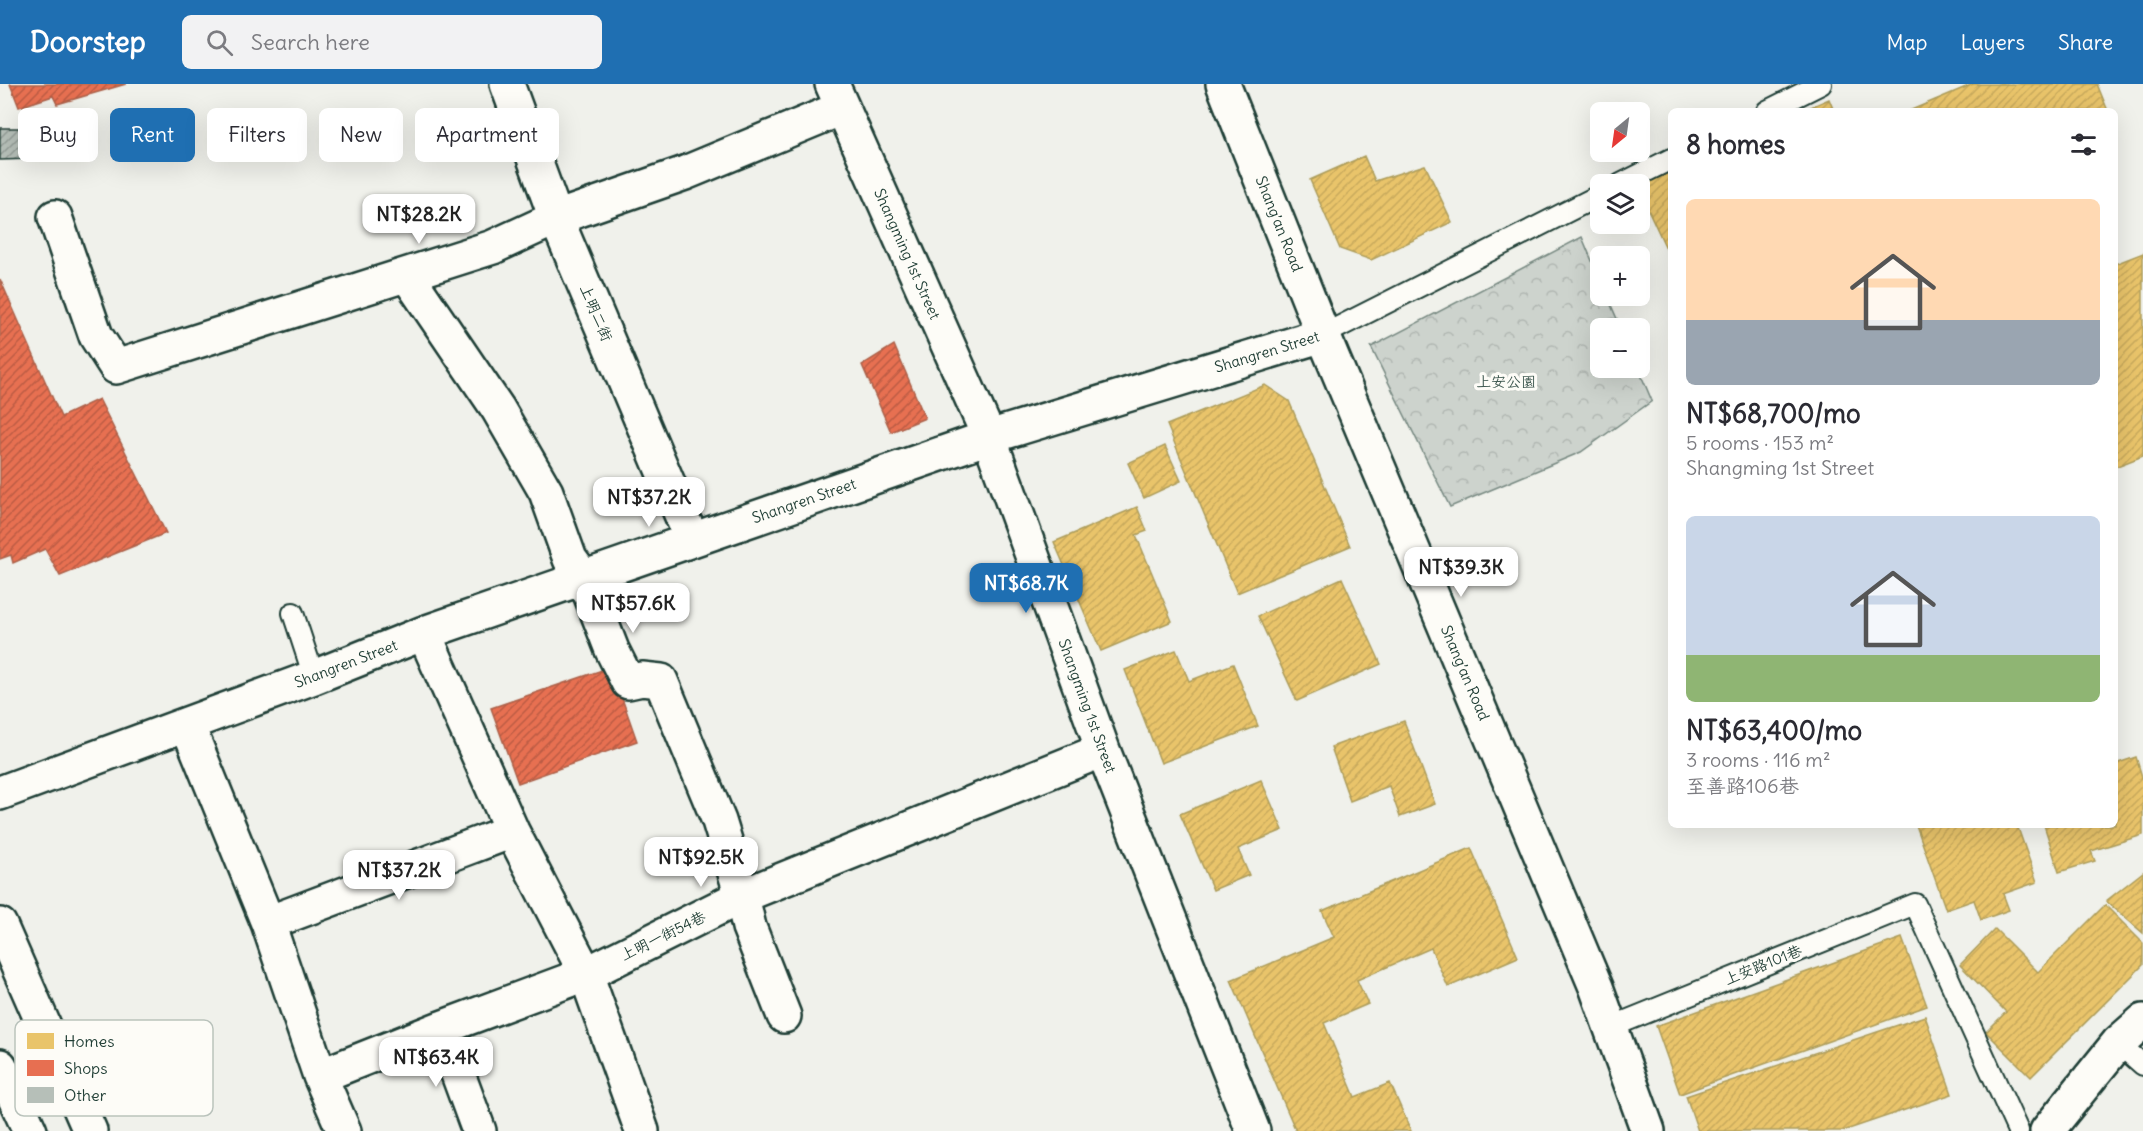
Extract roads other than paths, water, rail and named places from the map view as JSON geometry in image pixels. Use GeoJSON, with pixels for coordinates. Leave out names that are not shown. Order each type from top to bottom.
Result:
{"type":"FeatureCollection","features":[{"type":"Feature","properties":{"kind":"street","name":"上明二街"},"geometry":{"type":"LineString","coordinates":[[507,84],[556,218],[692,540]]}},
{"type":"Feature","properties":{"kind":"street","name":"Shang’an Road"},"geometry":{"type":"LineString","coordinates":[[1223,84],[1323,335],[1596,987],[1648,1131]]}},
{"type":"Feature","properties":{"kind":"street"},"geometry":{"type":"LineString","coordinates":[[55,217],[96,336],[116,367],[493,247],[556,218],[686,173],[837,96]]}},
{"type":"Feature","properties":{"kind":"street","name":"Shangming 1st Street"},"geometry":{"type":"LineString","coordinates":[[837,96],[989,437],[1103,750],[1253,1131]]}},
{"type":"Feature","properties":{"kind":"street"},"geometry":{"type":"LineString","coordinates":[[407,275],[498,409],[546,492],[570,559],[584,578],[612,650],[628,682],[642,679],[662,681],[719,821],[749,927],[784,1016]]}},
{"type":"Feature","properties":{"kind":"street","name":"Shangren Street"},"geometry":{"type":"LineString","coordinates":[[0,793],[314,677],[424,633],[989,437],[1323,335]]}},
{"type":"Feature","properties":{"kind":"street"},"geometry":{"type":"LineString","coordinates":[[424,633],[512,831],[586,974],[642,1131]]}},
{"type":"Feature","properties":{"kind":"street"},"geometry":{"type":"LineString","coordinates":[[187,724],[268,923],[320,1076],[344,1131]]}},
{"type":"Feature","properties":{"kind":"street","name":"上明一街54巷"},"geometry":{"type":"LineString","coordinates":[[320,1076],[586,974],[742,896],[1103,750]]}},
{"type":"Feature","properties":{"kind":"street"},"geometry":{"type":"LineString","coordinates":[[268,923],[512,831]]}},
{"type":"Feature","properties":{"kind":"street"},"geometry":{"type":"LineString","coordinates":[[0,925],[42,1020]]}},
{"type":"Feature","properties":{"kind":"street"},"geometry":{"type":"LineString","coordinates":[[2048,1131],[2118,1043],[2143,1022]]}},
{"type":"Feature","properties":{"kind":"street"},"geometry":{"type":"LineString","coordinates":[[441,1028],[479,1131]]}},
{"type":"Feature","properties":{"kind":"street"},"geometry":{"type":"LineString","coordinates":[[0,1066],[15,1098]]}},
{"type":"Feature","properties":{"kind":"street"},"geometry":{"type":"LineString","coordinates":[[23,1116],[30,1131]]}},
{"type":"Feature","properties":{"kind":"street"},"geometry":{"type":"LineString","coordinates":[[83,1116],[90,1131]]}},
{"type":"Feature","properties":{"kind":"lane"},"geometry":{"type":"LineString","coordinates":[[1773,108],[1821,84]]}},
{"type":"Feature","properties":{"kind":"lane"},"geometry":{"type":"LineString","coordinates":[[1641,174],[1668,160]]}},
{"type":"Feature","properties":{"kind":"lane","name":"Shangren Street"},"geometry":{"type":"LineString","coordinates":[[1323,335],[1590,200]]}},
{"type":"Feature","properties":{"kind":"lane"},"geometry":{"type":"LineString","coordinates":[[293,613],[314,677]]}},
{"type":"Feature","properties":{"kind":"lane","name":"上安路101巷"},"geometry":{"type":"LineString","coordinates":[[1611,1027],[1915,904],[2018,1131]]}},
{"type":"Feature","properties":{"kind":"lane"},"geometry":{"type":"LineString","coordinates":[[2118,1043],[2143,1065]]}},
{"type":"Feature","properties":{"kind":"park label","name":"上安公園"},"geometry":{"type":"Point","coordinates":[1506,382]}}]}
